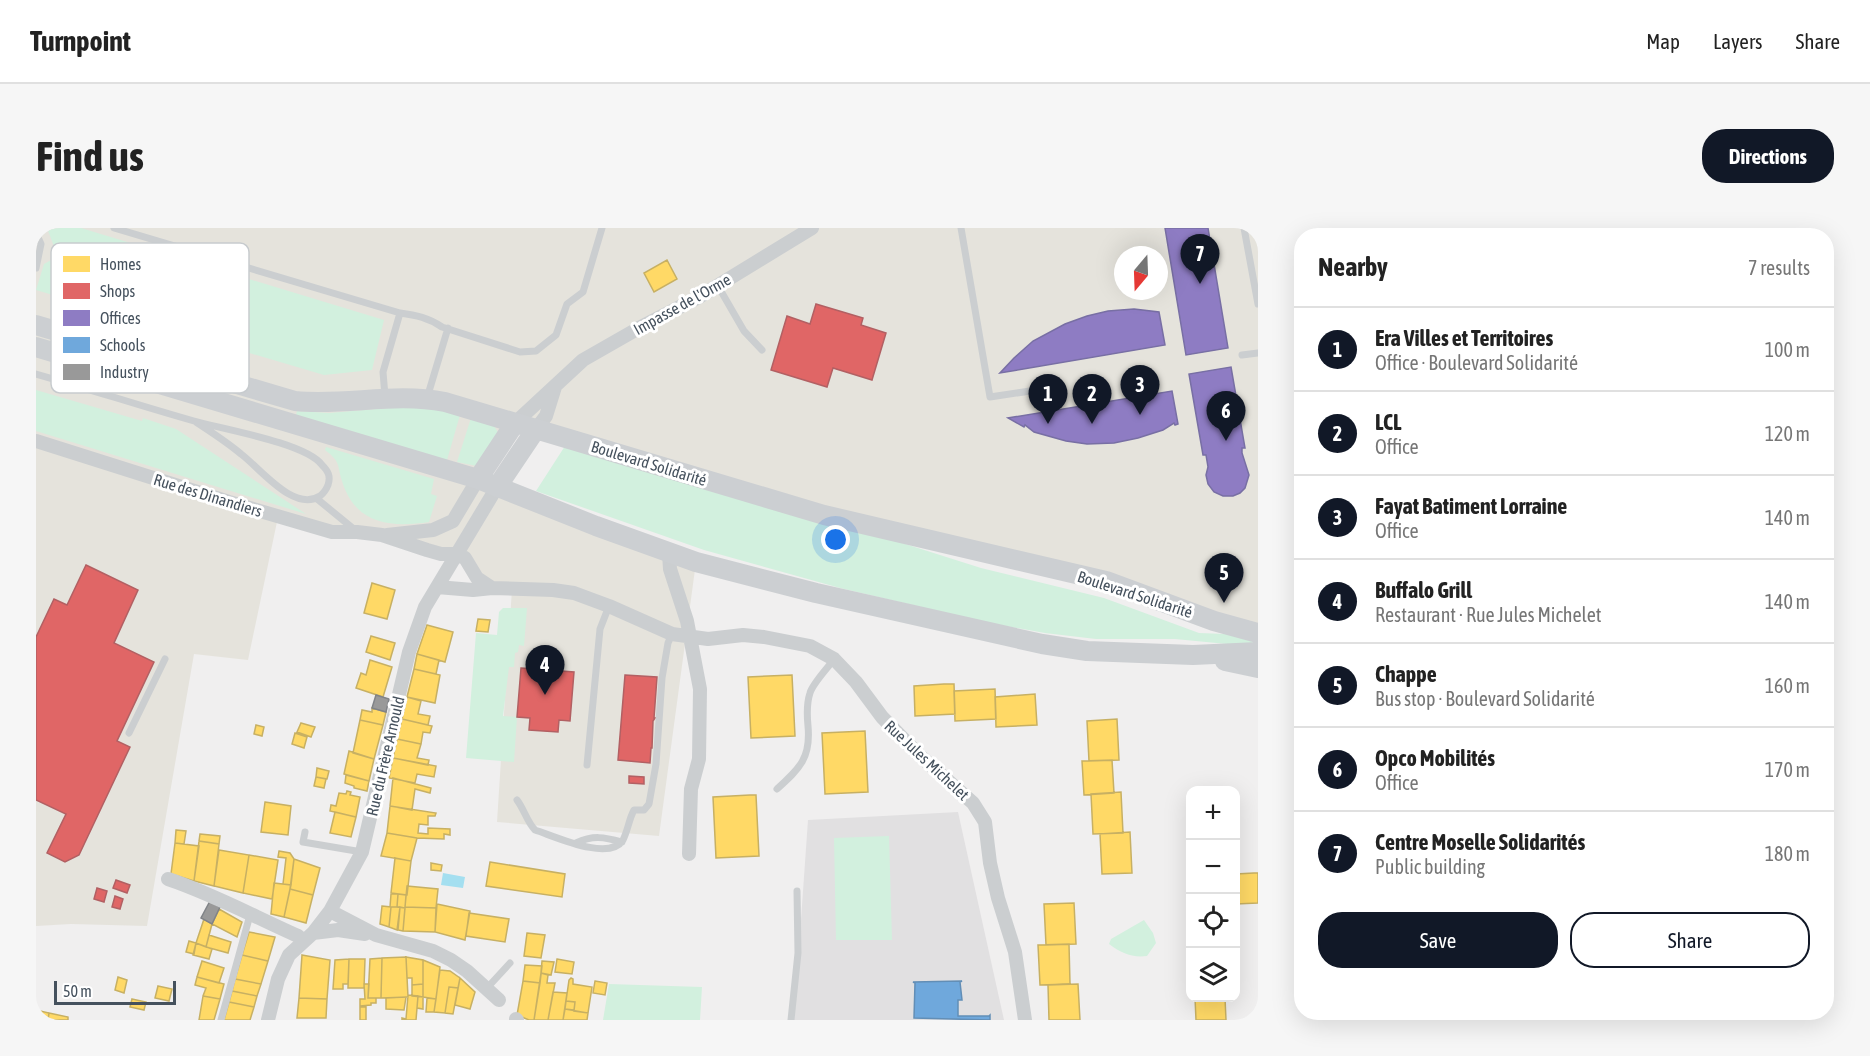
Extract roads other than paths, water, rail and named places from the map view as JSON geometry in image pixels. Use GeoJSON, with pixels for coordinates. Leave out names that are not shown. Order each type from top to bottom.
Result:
{"type":"FeatureCollection","features":[{"type":"Feature","properties":{"kind":"main road","name":"Boulevard Solidarité"},"geometry":{"type":"LineString","coordinates":[[36,325],[51,329]]}},
{"type":"Feature","properties":{"kind":"main road"},"geometry":{"type":"LineString","coordinates":[[36,347],[51,352]]}},
{"type":"Feature","properties":{"kind":"main road","name":"Boulevard Solidarité"},"geometry":{"type":"LineString","coordinates":[[249,388],[295,401],[333,403],[385,398],[426,398],[824,515],[1106,581],[1214,621],[1258,633]]}},
{"type":"Feature","properties":{"kind":"main road"},"geometry":{"type":"LineString","coordinates":[[189,393],[478,480],[696,562],[816,593],[1042,644],[1087,651],[1193,655],[1258,652]]}},
{"type":"Feature","properties":{"kind":"main road"},"geometry":{"type":"LineString","coordinates":[[478,480],[515,423]]}},
{"type":"Feature","properties":{"kind":"main road"},"geometry":{"type":"LineString","coordinates":[[497,487],[536,429]]}},
{"type":"Feature","properties":{"kind":"main road"},"geometry":{"type":"LineString","coordinates":[[1193,655],[1258,668]]}},
{"type":"Feature","properties":{"kind":"street","name":"Impasse de l'Orme"},"geometry":{"type":"LineString","coordinates":[[515,423],[584,360],[717,286],[812,228]]}},
{"type":"Feature","properties":{"kind":"street"},"geometry":{"type":"LineString","coordinates":[[536,429],[546,416],[556,385]]}},
{"type":"Feature","properties":{"kind":"street","name":"Rue des Dinandiers"},"geometry":{"type":"LineString","coordinates":[[36,441],[332,532],[382,535],[441,554],[456,554]]}},
{"type":"Feature","properties":{"kind":"street","name":"Rue des Dinandiers"},"geometry":{"type":"LineString","coordinates":[[382,535],[433,530],[453,521],[478,480]]}},
{"type":"Feature","properties":{"kind":"street","name":"Rue du Frère Arnould"},"geometry":{"type":"LineString","coordinates":[[268,1020],[278,979],[289,955],[330,911],[362,852],[409,652],[425,607],[497,487]]}},
{"type":"Feature","properties":{"kind":"street"},"geometry":{"type":"LineString","coordinates":[[669,553],[670,569],[687,621],[700,689],[701,729],[699,759],[691,789],[689,854]]}},
{"type":"Feature","properties":{"kind":"street"},"geometry":{"type":"LineString","coordinates":[[456,554],[465,558],[477,578],[492,588]]}},
{"type":"Feature","properties":{"kind":"street","name":"Rue Jules Michelet"},"geometry":{"type":"LineString","coordinates":[[437,586],[473,590],[492,588],[574,593],[672,634],[708,639],[743,635],[764,637],[810,646],[834,659],[856,682],[882,717],[918,754],[973,803],[985,822],[990,862],[998,898],[1015,952],[1025,1020]]}},
{"type":"Feature","properties":{"kind":"street"},"geometry":{"type":"LineString","coordinates":[[168,879],[198,889],[298,936],[308,937],[338,930],[376,935],[433,951],[467,971],[499,1000]]}},
{"type":"Feature","properties":{"kind":"street"},"geometry":{"type":"LineString","coordinates":[[330,911],[376,935]]}},
{"type":"Feature","properties":{"kind":"lane"},"geometry":{"type":"LineString","coordinates":[[114,228],[165,243]]}},
{"type":"Feature","properties":{"kind":"lane"},"geometry":{"type":"LineString","coordinates":[[249,268],[431,320],[520,352],[536,351],[556,335],[567,304],[583,292],[602,228]]}},
{"type":"Feature","properties":{"kind":"lane"},"geometry":{"type":"LineString","coordinates":[[961,228],[990,397],[1050,388]]}},
{"type":"Feature","properties":{"kind":"lane"},"geometry":{"type":"LineString","coordinates":[[1244,228],[1258,304]]}},
{"type":"Feature","properties":{"kind":"lane"},"geometry":{"type":"LineString","coordinates":[[36,233],[40,244],[36,268]]}},
{"type":"Feature","properties":{"kind":"lane"},"geometry":{"type":"LineString","coordinates":[[717,286],[744,331],[762,350]]}},
{"type":"Feature","properties":{"kind":"lane"},"geometry":{"type":"LineString","coordinates":[[385,398],[383,372],[402,313]]}},
{"type":"Feature","properties":{"kind":"lane"},"geometry":{"type":"LineString","coordinates":[[426,398],[448,328]]}},
{"type":"Feature","properties":{"kind":"lane"},"geometry":{"type":"LineString","coordinates":[[1242,356],[1258,353]]}},
{"type":"Feature","properties":{"kind":"lane"},"geometry":{"type":"LineString","coordinates":[[36,374],[51,378]]}},
{"type":"Feature","properties":{"kind":"lane"},"geometry":{"type":"LineString","coordinates":[[99,393],[196,422],[240,431],[307,453],[320,461],[329,474],[325,492],[316,498],[307,500],[295,498],[272,482],[242,454],[196,422]]}},
{"type":"Feature","properties":{"kind":"lane"},"geometry":{"type":"LineString","coordinates":[[316,498],[357,532]]}},
{"type":"Feature","properties":{"kind":"lane"},"geometry":{"type":"LineString","coordinates":[[587,765],[600,629],[609,606]]}},
{"type":"Feature","properties":{"kind":"lane"},"geometry":{"type":"LineString","coordinates":[[517,800],[535,830],[591,849],[608,849],[622,842],[634,810],[645,810],[649,804],[656,764],[662,678],[668,643],[672,634]]}},
{"type":"Feature","properties":{"kind":"lane"},"geometry":{"type":"LineString","coordinates":[[129,733],[165,659]]}},
{"type":"Feature","properties":{"kind":"lane"},"geometry":{"type":"LineString","coordinates":[[777,789],[800,769],[809,740],[810,693],[834,659]]}},
{"type":"Feature","properties":{"kind":"lane"},"geometry":{"type":"LineString","coordinates":[[304,832],[303,842],[362,852]]}},
{"type":"Feature","properties":{"kind":"lane"},"geometry":{"type":"LineString","coordinates":[[576,843],[587,837],[596,836],[622,842]]}},
{"type":"Feature","properties":{"kind":"lane"},"geometry":{"type":"LineString","coordinates":[[790,1020],[798,953],[797,891]]}},
{"type":"Feature","properties":{"kind":"lane"},"geometry":{"type":"LineString","coordinates":[[221,1020],[250,915]]}},
{"type":"Feature","properties":{"kind":"lane"},"geometry":{"type":"LineString","coordinates":[[487,988],[510,963]]}},
{"type":"Feature","properties":{"kind":"water"},"geometry":{"type":"Polygon","coordinates":[[[443,873],[465,877],[463,888],[441,885],[443,873]]]}},
{"type":"Feature","properties":{"kind":"place","name":"Centre Moselle Solidarités"},"geometry":{"type":"Point","coordinates":[1200,284]}},
{"type":"Feature","properties":{"kind":"place","name":"Fayat Batiment Lorraine"},"geometry":{"type":"Point","coordinates":[1140,415]}},
{"type":"Feature","properties":{"kind":"place","name":"Era Villes et Territoires"},"geometry":{"type":"Point","coordinates":[1048,424]}},
{"type":"Feature","properties":{"kind":"place","name":"LCL"},"geometry":{"type":"Point","coordinates":[1092,424]}},
{"type":"Feature","properties":{"kind":"place","name":"Opco Mobilités"},"geometry":{"type":"Point","coordinates":[1226,441]}},
{"type":"Feature","properties":{"kind":"place","name":"Chappe"},"geometry":{"type":"Point","coordinates":[1224,603]}},
{"type":"Feature","properties":{"kind":"place","name":"Buffalo Grill"},"geometry":{"type":"Point","coordinates":[545,695]}}]}
